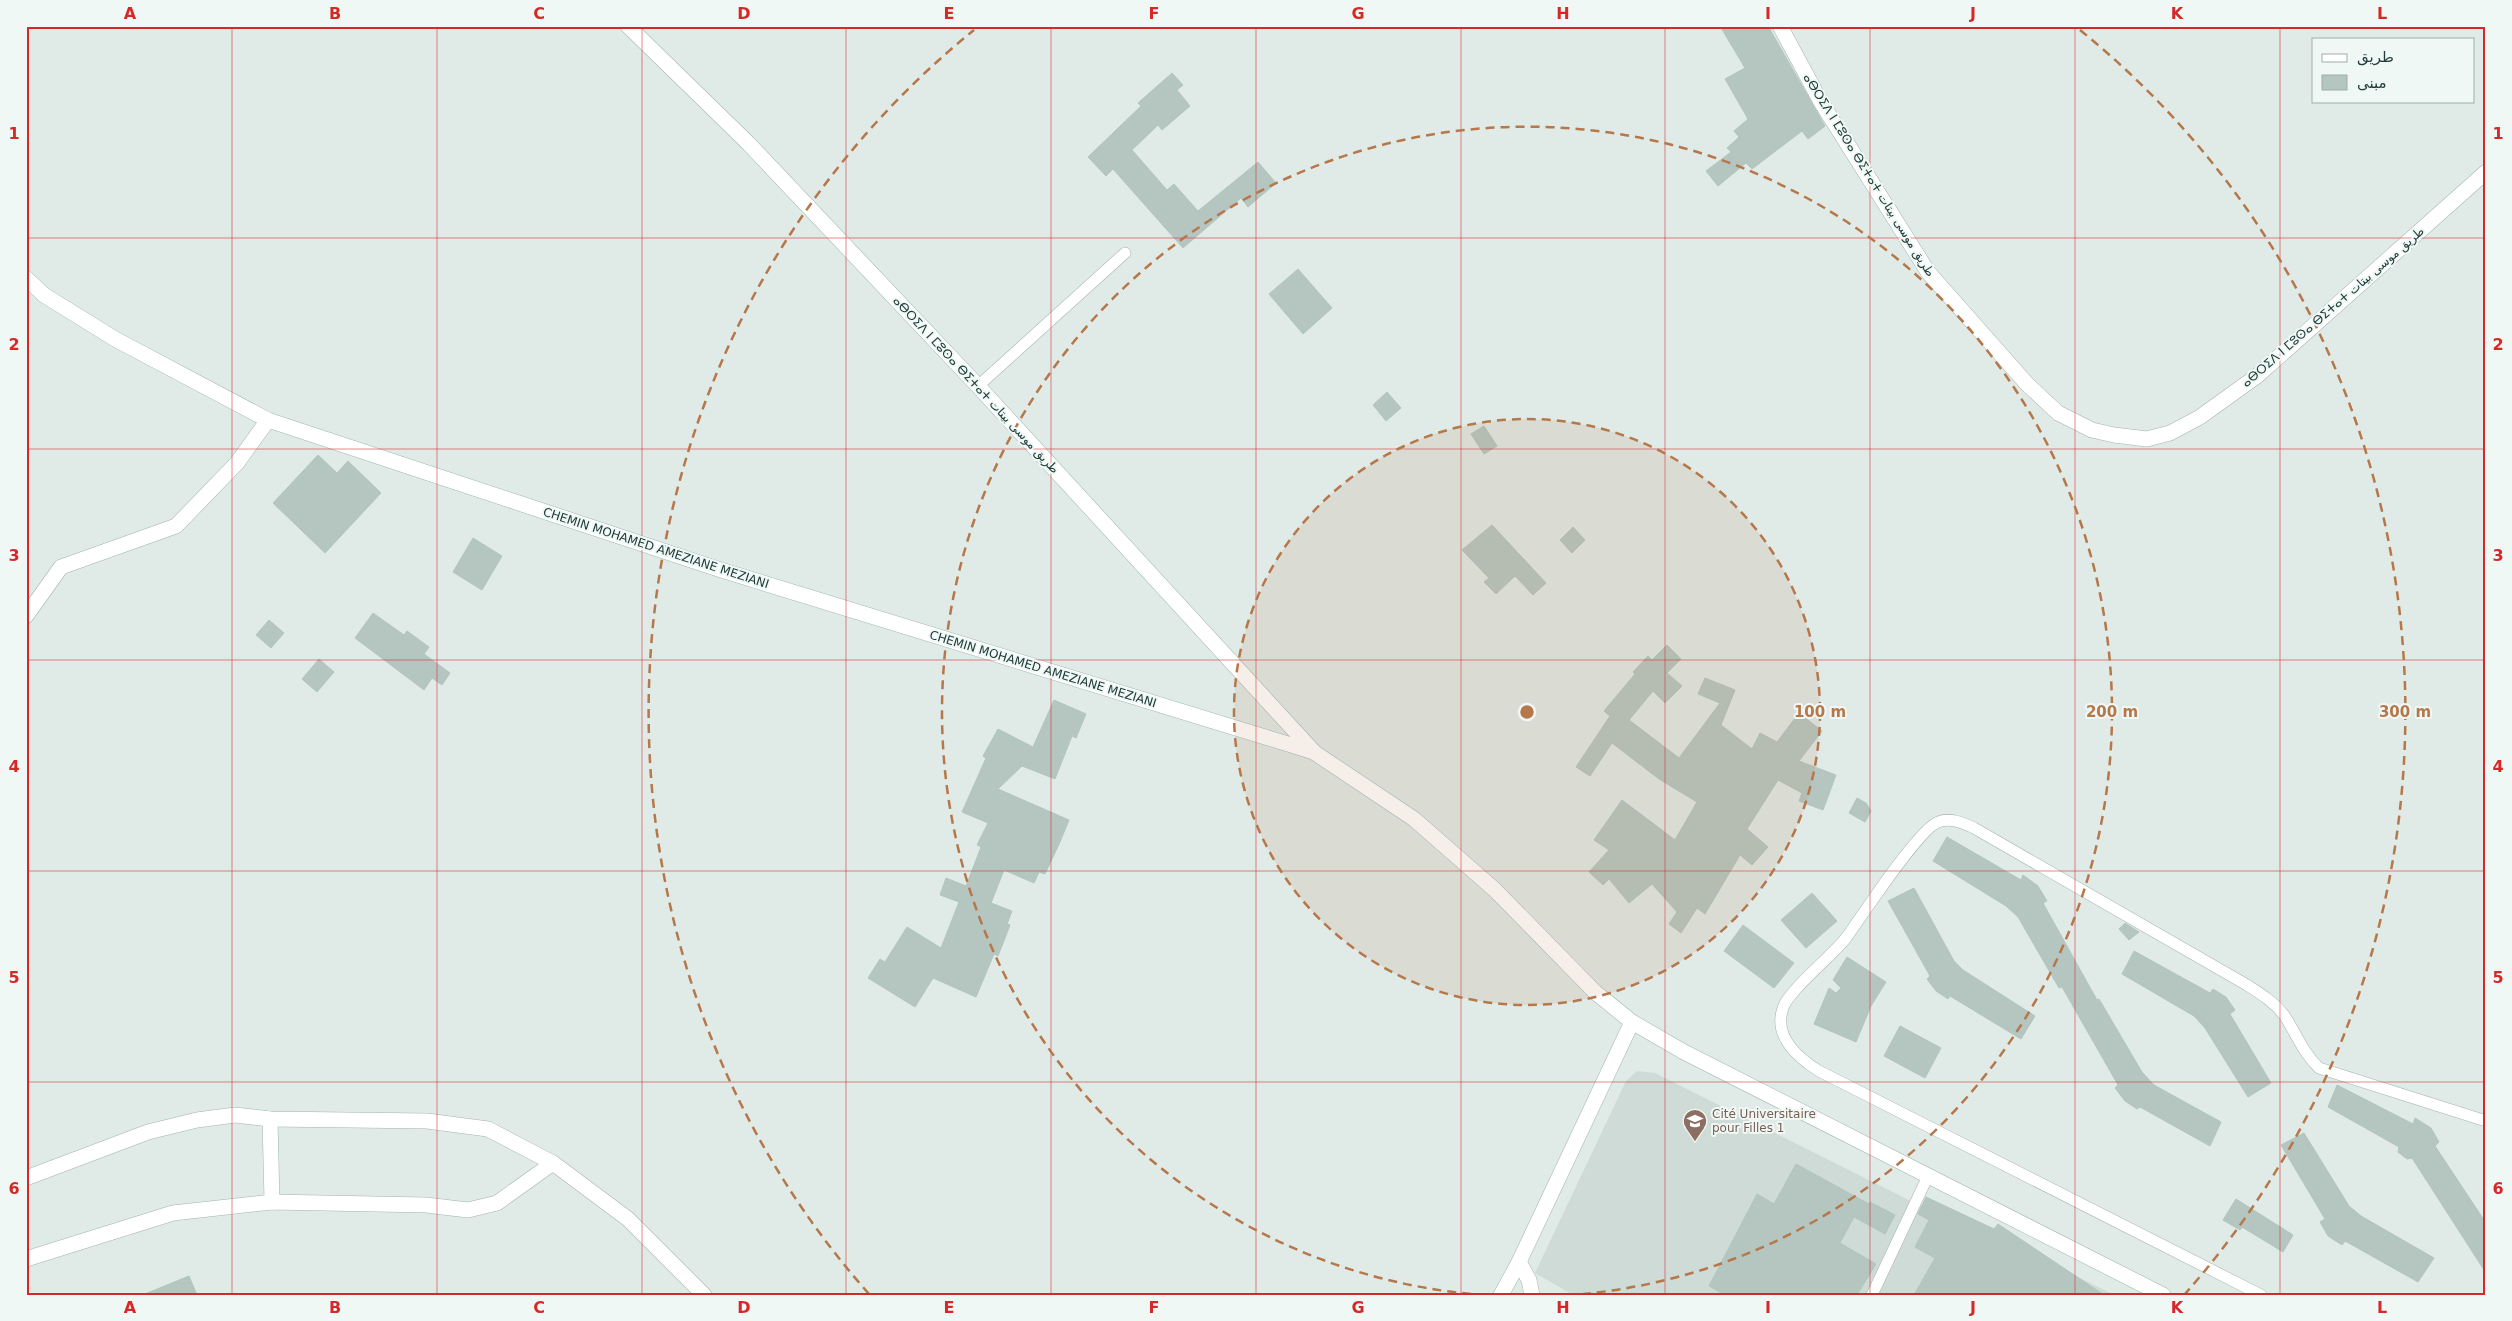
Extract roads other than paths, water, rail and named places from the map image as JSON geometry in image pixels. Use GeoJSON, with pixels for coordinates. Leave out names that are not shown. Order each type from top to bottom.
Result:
{"type":"FeatureCollection","features":[{"type":"Feature","properties":{"kind":"street","name":"ⴰⴱⵔⵉⴷ ⵏ ⵎⵓⵙⴰ ⴱⵉⵜⴰⵜ طريق موسى بيتات"},"geometry":{"type":"LineString","coordinates":[[628,26],[749,144],[978,386],[1315,753]]}},
{"type":"Feature","properties":{"kind":"street","name":"ⴰⴱⵔⵉⴷ ⵏ ⵎⵓⵙⴰ ⴱⵉⵜⴰⵜ طريق موسى بيتات"},"geometry":{"type":"LineString","coordinates":[[1780,26],[1821,102],[1928,272],[2027,384],[2058,413],[2092,430],[2114,435],[2147,439],[2170,433],[2200,417],[2257,376],[2486,172]]}},
{"type":"Feature","properties":{"kind":"street","name":"CHEMIN MOHAMED AMEZIANE MEZIANI"},"geometry":{"type":"LineString","coordinates":[[26,278],[44,295],[115,339],[268,420],[721,570],[1315,753]]}},
{"type":"Feature","properties":{"kind":"street"},"geometry":{"type":"LineString","coordinates":[[26,616],[61,567],[176,526],[237,463],[268,420]]}},
{"type":"Feature","properties":{"kind":"street"},"geometry":{"type":"LineString","coordinates":[[1315,753],[1414,818],[1496,890],[1595,992],[1632,1022],[1684,1052],[2162,1295]]}},
{"type":"Feature","properties":{"kind":"street"},"geometry":{"type":"LineString","coordinates":[[1501,1295],[1519,1262],[1632,1022]]}},
{"type":"Feature","properties":{"kind":"street"},"geometry":{"type":"LineString","coordinates":[[26,1178],[148,1132],[197,1120],[235,1115],[270,1120],[427,1121],[488,1129],[553,1163],[628,1219],[704,1295]]}},
{"type":"Feature","properties":{"kind":"street"},"geometry":{"type":"LineString","coordinates":[[270,1120],[272,1202]]}},
{"type":"Feature","properties":{"kind":"street"},"geometry":{"type":"LineString","coordinates":[[26,1259],[172,1213],[272,1202],[426,1205],[468,1210],[497,1203],[553,1163]]}},
{"type":"Feature","properties":{"kind":"street"},"geometry":{"type":"LineString","coordinates":[[1519,1262],[1529,1280],[1532,1295]]}},
{"type":"Feature","properties":{"kind":"lane"},"geometry":{"type":"LineString","coordinates":[[978,386],[1125,253]]}},
{"type":"Feature","properties":{"kind":"lane"},"geometry":{"type":"LineString","coordinates":[[2261,1295],[1819,1071],[1801,1060],[1792,1049],[1785,1038],[1782,1023],[1782,1008],[1788,998],[1836,950],[1913,846],[1930,828],[1938,822],[1948,820],[1974,828],[2247,985],[2269,999],[2284,1016],[2310,1060],[2319,1068],[2486,1121]]}},
{"type":"Feature","properties":{"kind":"lane"},"geometry":{"type":"LineString","coordinates":[[1872,1295],[1928,1176]]}},
{"type":"Feature","properties":{"kind":"place","name":"Cité Universitaire pour Filles 1"},"geometry":{"type":"Point","coordinates":[1695,1142]}}]}
